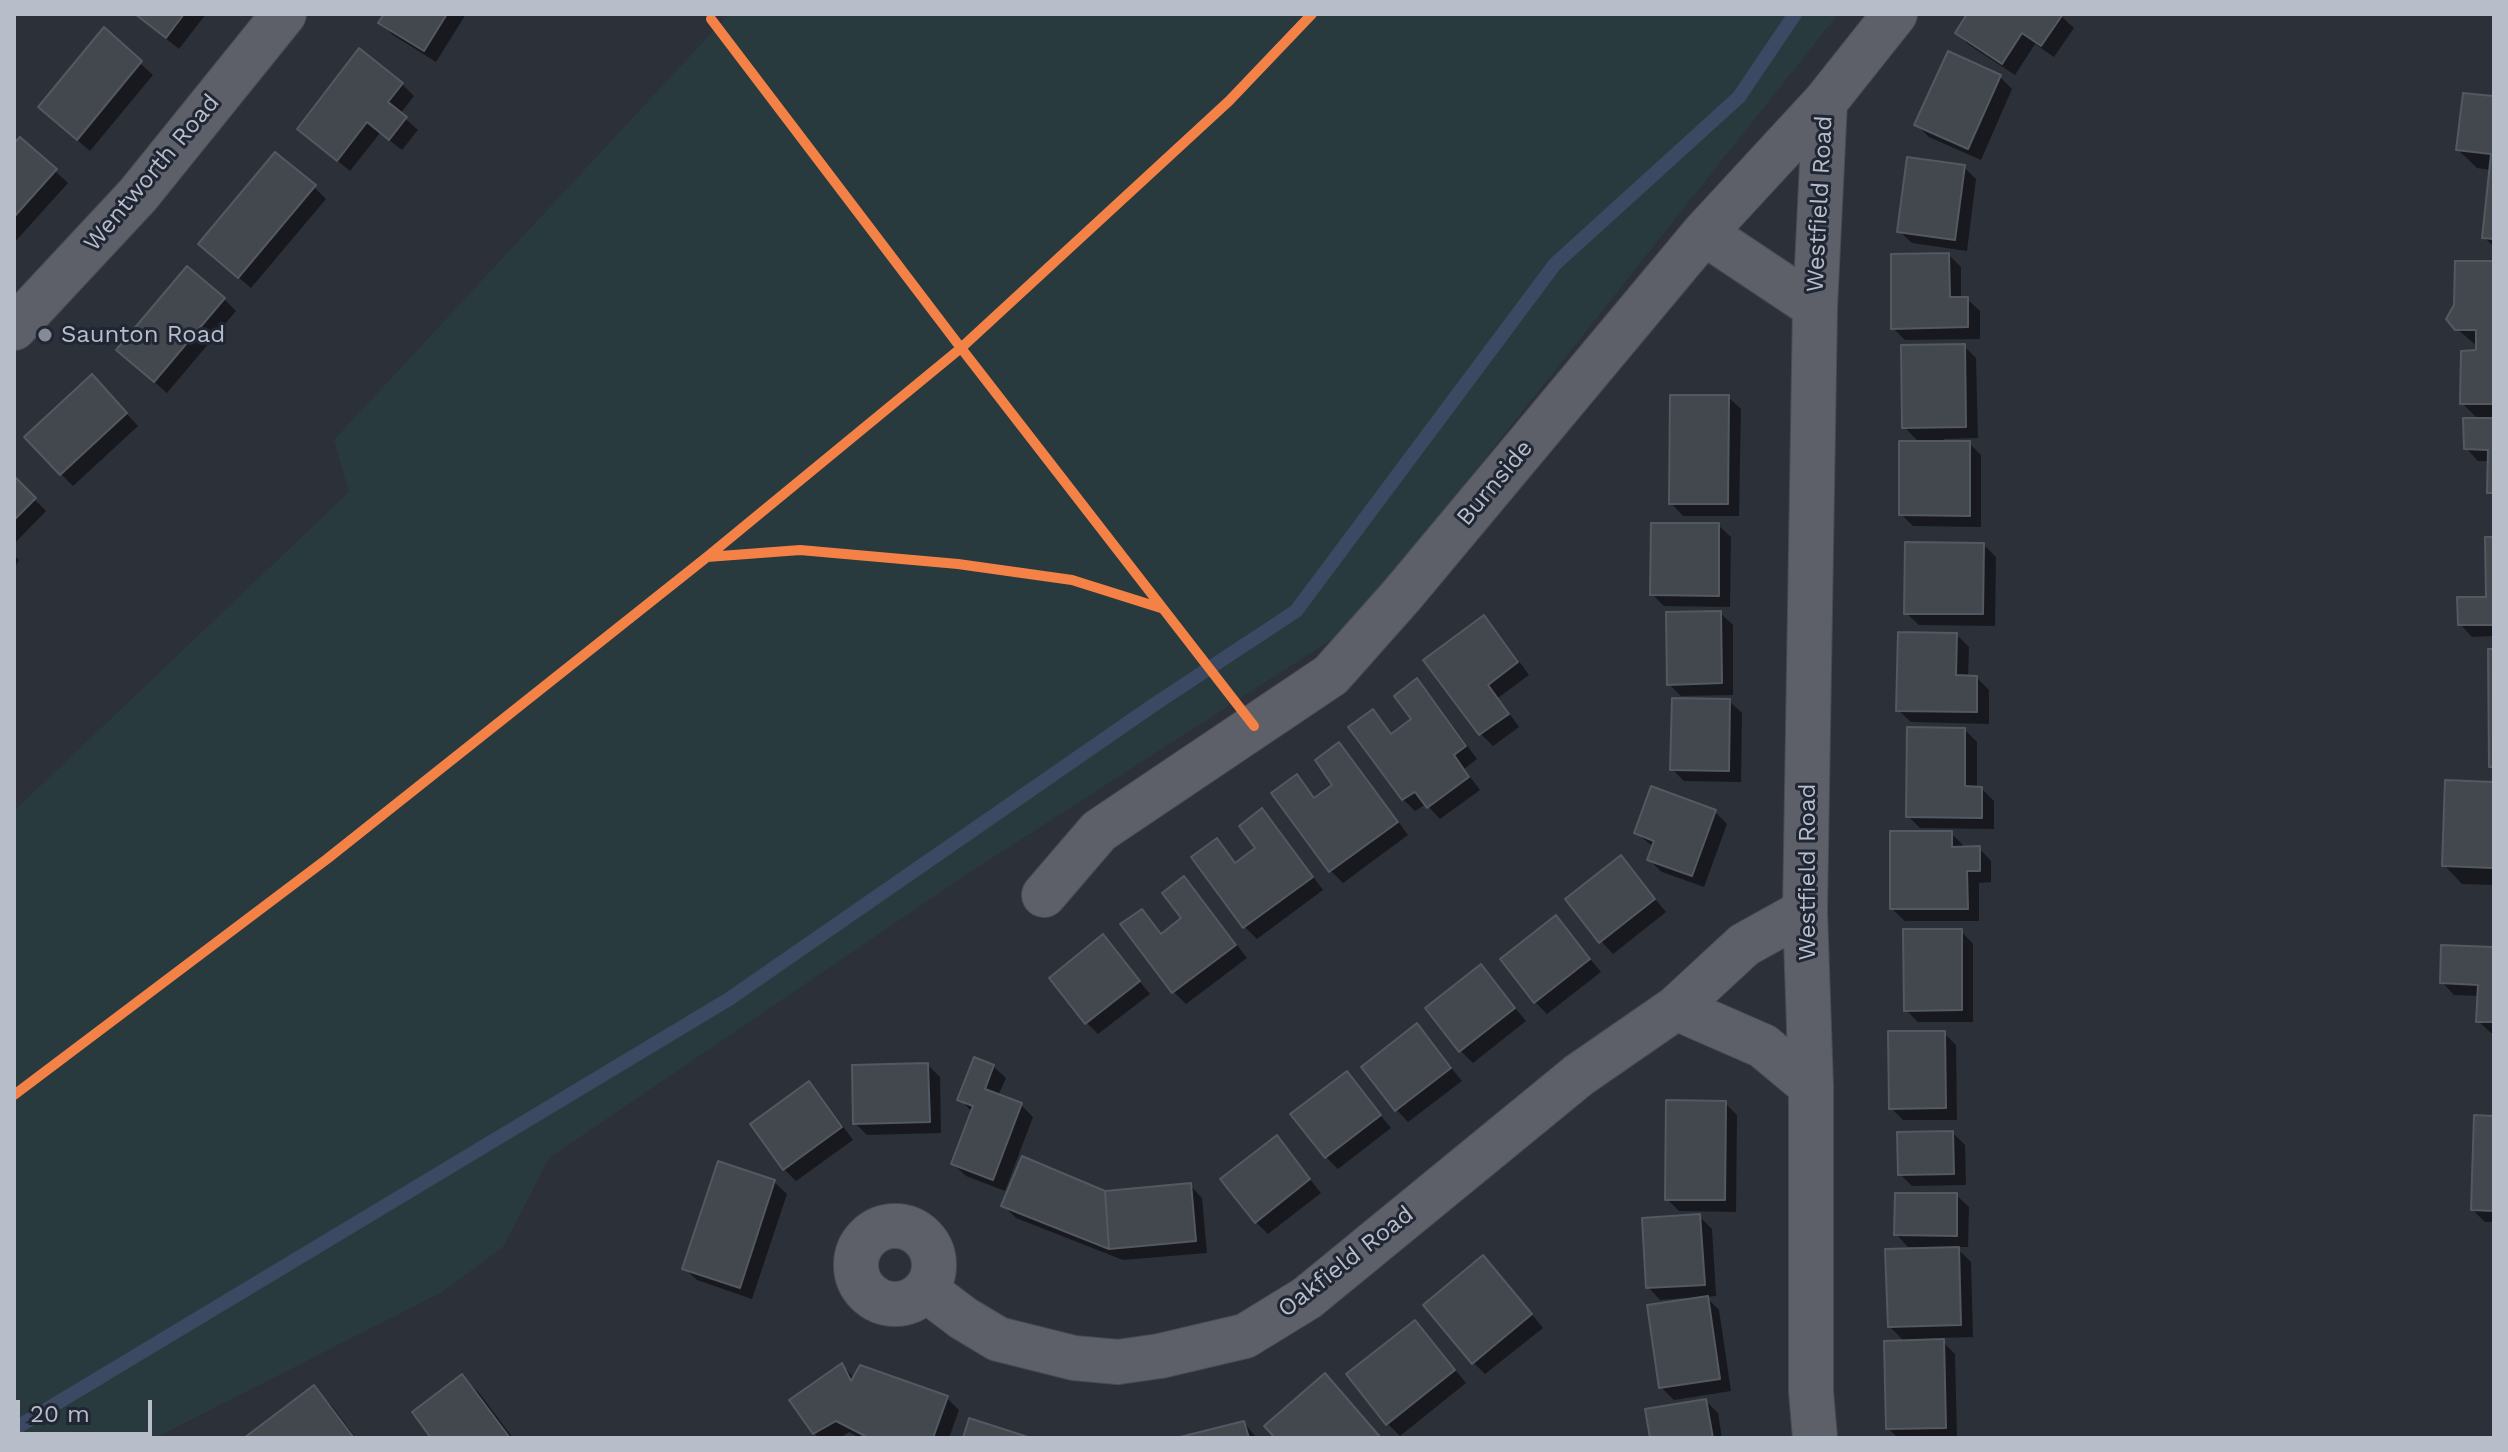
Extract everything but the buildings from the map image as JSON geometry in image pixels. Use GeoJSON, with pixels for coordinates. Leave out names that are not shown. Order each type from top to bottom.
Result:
{"type":"FeatureCollection","features":[{"type":"Feature","properties":{"kind":"street","name":"Wentworth Road"},"geometry":{"type":"LineString","coordinates":[[14,328],[138,195],[284,14]]}},
{"type":"Feature","properties":{"kind":"street","name":"Burnside"},"geometry":{"type":"LineString","coordinates":[[1044,895],[1099,831],[1331,675],[1402,595],[1704,233],[1825,102],[1895,14]]}},
{"type":"Feature","properties":{"kind":"street","name":"Westfield Road"},"geometry":{"type":"LineString","coordinates":[[1815,1438],[1811,1376],[1811,1086],[1805,911],[1815,307],[1825,102]]}},
{"type":"Feature","properties":{"kind":"street","name":"Westfield Road"},"geometry":{"type":"LineString","coordinates":[[1704,233],[1815,307]]}},
{"type":"Feature","properties":{"kind":"street","name":"Oakfield Road"},"geometry":{"type":"LineString","coordinates":[[926,1290],[998,1339],[1074,1358],[1118,1362],[1160,1356],[1245,1336],[1307,1298],[1579,1075],[1676,1008],[1744,945],[1805,911]]}},
{"type":"Feature","properties":{"kind":"street"},"geometry":{"type":"LineString","coordinates":[[1676,1008],[1763,1046],[1811,1086]]}},
{"type":"Feature","properties":{"kind":"shaded area"},"geometry":{"type":"Polygon","coordinates":[[[729,14],[1838,14],[1351,627],[961,878],[549,1158],[503,1247],[442,1292],[155,1438],[14,1438],[14,811],[349,492],[334,440],[729,14]]]}},
{"type":"Feature","properties":{"kind":"waterway"},"geometry":{"type":"LineString","coordinates":[[14,1429],[729,999],[1155,704],[1296,611],[1555,264],[1739,97],[1795,14]]}},
{"type":"Feature","properties":{"kind":"cycle path"},"geometry":{"type":"LineString","coordinates":[[14,1095],[327,859],[707,557],[961,348],[1229,101],[1312,14]]}},
{"type":"Feature","properties":{"kind":"cycle path"},"geometry":{"type":"LineString","coordinates":[[711,19],[1254,726]]}},
{"type":"Feature","properties":{"kind":"cycle path"},"geometry":{"type":"LineString","coordinates":[[707,557],[800,550],[958,564],[1072,580],[1161,608]]}},
{"type":"Feature","properties":{"kind":"place","name":"Saunton Road"},"geometry":{"type":"Point","coordinates":[45,335]}}]}
